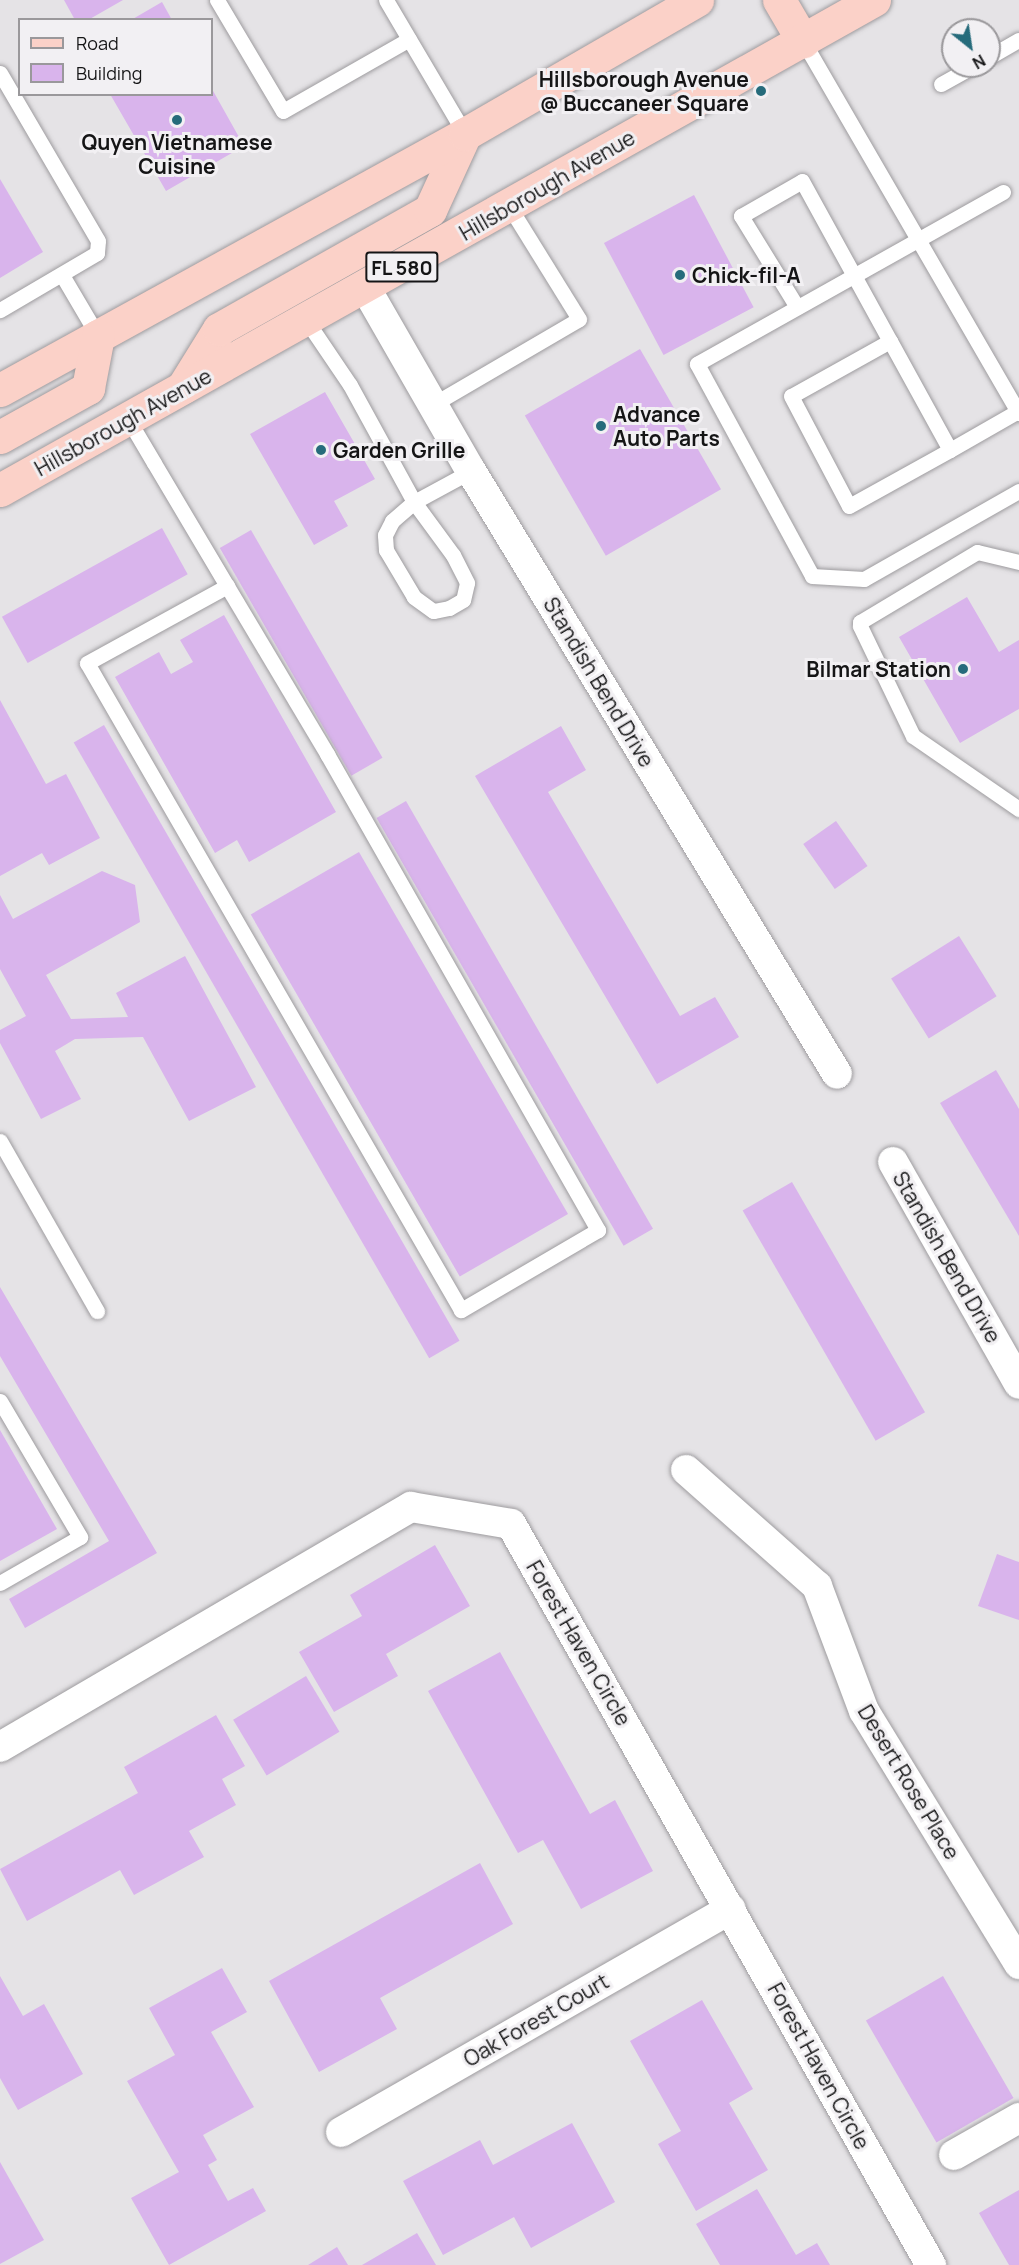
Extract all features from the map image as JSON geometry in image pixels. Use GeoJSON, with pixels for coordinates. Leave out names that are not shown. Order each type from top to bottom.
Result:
{"type":"FeatureCollection","features":[{"type":"Feature","properties":{"kind":"main road"},"geometry":{"type":"LineString","coordinates":[[0,390],[465,134],[697,0]]}},
{"type":"Feature","properties":{"kind":"main road"},"geometry":{"type":"LineString","coordinates":[[778,0],[802,41]]}},
{"type":"Feature","properties":{"kind":"main road","name":"Hillsborough Avenue"},"geometry":{"type":"LineString","coordinates":[[0,490],[874,0]]}},
{"type":"Feature","properties":{"kind":"main road"},"geometry":{"type":"LineString","coordinates":[[183,389],[219,329],[430,210],[465,134]]}},
{"type":"Feature","properties":{"kind":"main road"},"geometry":{"type":"LineString","coordinates":[[0,437],[88,388],[98,336]]}},
{"type":"Feature","properties":{"kind":"street","name":"Standish Bend Drive"},"geometry":{"type":"LineString","coordinates":[[365,287],[471,471],[837,1074]]}},
{"type":"Feature","properties":{"kind":"street","name":"Standish Bend Drive"},"geometry":{"type":"LineString","coordinates":[[893,1162],[1019,1384]]}},
{"type":"Feature","properties":{"kind":"street","name":"Desert Rose Place"},"geometry":{"type":"LineString","coordinates":[[686,1470],[817,1586],[864,1711],[1019,1964]]}},
{"type":"Feature","properties":{"kind":"street","name":"Forest Haven Circle"},"geometry":{"type":"LineString","coordinates":[[0,1748],[411,1507],[511,1524],[931,2265]]}},
{"type":"Feature","properties":{"kind":"street","name":"Oak Forest Court"},"geometry":{"type":"LineString","coordinates":[[341,2132],[731,1909]]}},
{"type":"Feature","properties":{"kind":"street"},"geometry":{"type":"LineString","coordinates":[[954,2155],[1019,2118]]}},
{"type":"Feature","properties":{"kind":"lane"},"geometry":{"type":"LineString","coordinates":[[217,0],[283,111],[409,39]]}},
{"type":"Feature","properties":{"kind":"lane"},"geometry":{"type":"LineString","coordinates":[[386,0],[465,134]]}},
{"type":"Feature","properties":{"kind":"lane"},"geometry":{"type":"LineString","coordinates":[[1001,50],[1019,40]]}},
{"type":"Feature","properties":{"kind":"lane"},"geometry":{"type":"LineString","coordinates":[[802,41],[1019,412],[849,506],[791,396],[890,341]]}},
{"type":"Feature","properties":{"kind":"lane"},"geometry":{"type":"LineString","coordinates":[[0,73],[99,241],[97,254],[0,310]]}},
{"type":"Feature","properties":{"kind":"lane"},"geometry":{"type":"LineString","coordinates":[[941,84],[952,78]]}},
{"type":"Feature","properties":{"kind":"lane"},"geometry":{"type":"LineString","coordinates":[[797,307],[741,216],[802,181],[950,450]]}},
{"type":"Feature","properties":{"kind":"lane"},"geometry":{"type":"LineString","coordinates":[[1003,192],[697,364],[812,576],[864,579],[1019,491]]}},
{"type":"Feature","properties":{"kind":"lane"},"geometry":{"type":"LineString","coordinates":[[432,405],[579,319],[508,206]]}},
{"type":"Feature","properties":{"kind":"lane"},"geometry":{"type":"LineString","coordinates":[[62,275],[98,336]]}},
{"type":"Feature","properties":{"kind":"lane"},"geometry":{"type":"LineString","coordinates":[[306,320],[350,385],[414,502],[453,555],[467,583],[463,600],[449,608],[432,611],[414,597],[386,550],[385,535],[392,521],[414,502],[471,471]]}},
{"type":"Feature","properties":{"kind":"lane"},"geometry":{"type":"LineString","coordinates":[[128,419],[227,586],[598,1230],[461,1310],[87,663],[227,586]]}},
{"type":"Feature","properties":{"kind":"lane"},"geometry":{"type":"LineString","coordinates":[[1019,562],[977,552],[860,622],[860,627],[913,736],[1019,809]]}},
{"type":"Feature","properties":{"kind":"lane"},"geometry":{"type":"LineString","coordinates":[[0,1141],[97,1311]]}},
{"type":"Feature","properties":{"kind":"lane"},"geometry":{"type":"LineString","coordinates":[[0,1401],[80,1537],[0,1583]]}},
{"type":"Feature","properties":{"kind":"building"},"geometry":{"type":"Polygon","coordinates":[[[64,0],[123,0],[92,18],[74,18],[64,0]]]}},
{"type":"Feature","properties":{"kind":"building"},"geometry":{"type":"Polygon","coordinates":[[[162,2],[171,18],[134,18],[162,2]]]}},
{"type":"Feature","properties":{"kind":"building","name":"Quyen Vietnamese Cuisine"},"geometry":{"type":"Polygon","coordinates":[[[213,91],[244,146],[166,191],[111,96],[213,96],[213,91]]]}},
{"type":"Feature","properties":{"kind":"building"},"geometry":{"type":"Polygon","coordinates":[[[0,179],[43,252],[0,278],[0,179]]]}},
{"type":"Feature","properties":{"kind":"building","name":"Chick-fil-A"},"geometry":{"type":"Polygon","coordinates":[[[694,195],[754,307],[664,355],[604,243],[694,195]]]}},
{"type":"Feature","properties":{"kind":"building"},"geometry":{"type":"Polygon","coordinates":[[[640,349],[721,489],[606,556],[525,416],[640,349]]]}},
{"type":"Feature","properties":{"kind":"building"},"geometry":{"type":"Polygon","coordinates":[[[325,392],[375,479],[334,501],[348,526],[314,545],[250,434],[325,392]]]}},
{"type":"Feature","properties":{"kind":"building"},"geometry":{"type":"Polygon","coordinates":[[[162,528],[188,574],[28,663],[2,617],[162,528]]]}},
{"type":"Feature","properties":{"kind":"building"},"geometry":{"type":"Polygon","coordinates":[[[251,530],[383,758],[351,776],[220,548],[251,530]]]}},
{"type":"Feature","properties":{"kind":"building","name":"Bilmar Station"},"geometry":{"type":"Polygon","coordinates":[[[967,597],[999,652],[1019,640],[1019,709],[960,743],[899,637],[967,597]]]}},
{"type":"Feature","properties":{"kind":"building"},"geometry":{"type":"Polygon","coordinates":[[[224,615],[336,812],[249,862],[237,840],[215,853],[115,677],[159,652],[171,674],[193,662],[180,640],[224,615]]]}},
{"type":"Feature","properties":{"kind":"building"},"geometry":{"type":"Polygon","coordinates":[[[0,700],[46,784],[66,774],[100,838],[49,865],[42,853],[0,876],[0,700]]]}},
{"type":"Feature","properties":{"kind":"building"},"geometry":{"type":"Polygon","coordinates":[[[104,725],[460,1341],[429,1358],[74,742],[104,725]]]}},
{"type":"Feature","properties":{"kind":"building"},"geometry":{"type":"Polygon","coordinates":[[[561,726],[586,770],[548,792],[680,1016],[715,997],[739,1037],[657,1084],[475,776],[561,726]]]}},
{"type":"Feature","properties":{"kind":"building"},"geometry":{"type":"Polygon","coordinates":[[[406,801],[653,1229],[624,1246],[377,818],[406,801]]]}},
{"type":"Feature","properties":{"kind":"building"},"geometry":{"type":"Polygon","coordinates":[[[836,821],[868,866],[835,889],[803,844],[836,821]]]}},
{"type":"Feature","properties":{"kind":"building"},"geometry":{"type":"Polygon","coordinates":[[[359,852],[568,1214],[460,1276],[251,915],[359,852]]]}},
{"type":"Feature","properties":{"kind":"building"},"geometry":{"type":"Polygon","coordinates":[[[102,871],[135,885],[140,922],[46,975],[71,1019],[128,1017],[116,993],[185,956],[256,1087],[189,1121],[143,1037],[75,1039],[55,1051],[81,1099],[41,1119],[0,1043],[0,1030],[26,1016],[0,969],[0,895],[13,919],[102,871]]]}},
{"type":"Feature","properties":{"kind":"building"},"geometry":{"type":"Polygon","coordinates":[[[959,936],[997,996],[929,1039],[891,978],[959,936]]]}},
{"type":"Feature","properties":{"kind":"building"},"geometry":{"type":"Polygon","coordinates":[[[996,1070],[1019,1109],[1019,1236],[940,1103],[996,1070]]]}},
{"type":"Feature","properties":{"kind":"building"},"geometry":{"type":"Polygon","coordinates":[[[792,1182],[925,1412],[876,1441],[743,1210],[792,1182]]]}},
{"type":"Feature","properties":{"kind":"building"},"geometry":{"type":"Polygon","coordinates":[[[0,1287],[157,1553],[25,1628],[9,1599],[109,1541],[0,1356],[0,1287]]]}},
{"type":"Feature","properties":{"kind":"building"},"geometry":{"type":"Polygon","coordinates":[[[0,1430],[57,1529],[0,1561],[0,1430]]]}},
{"type":"Feature","properties":{"kind":"building"},"geometry":{"type":"Polygon","coordinates":[[[435,1545],[470,1606],[386,1654],[398,1676],[334,1712],[299,1652],[362,1616],[350,1595],[435,1545]]]}},
{"type":"Feature","properties":{"kind":"building"},"geometry":{"type":"Polygon","coordinates":[[[997,1554],[1019,1562],[1019,1620],[978,1606],[997,1554]]]}},
{"type":"Feature","properties":{"kind":"building"},"geometry":{"type":"Polygon","coordinates":[[[500,1652],[590,1814],[615,1800],[653,1871],[581,1909],[543,1840],[518,1853],[428,1691],[500,1652]]]}},
{"type":"Feature","properties":{"kind":"building"},"geometry":{"type":"Polygon","coordinates":[[[306,1676],[339,1732],[267,1775],[233,1720],[306,1676]]]}},
{"type":"Feature","properties":{"kind":"building"},"geometry":{"type":"Polygon","coordinates":[[[216,1715],[245,1766],[222,1779],[236,1805],[189,1831],[204,1857],[134,1895],[120,1870],[27,1921],[0,1869],[138,1793],[124,1767],[216,1715]]]}},
{"type":"Feature","properties":{"kind":"building"},"geometry":{"type":"Polygon","coordinates":[[[480,1863],[513,1924],[380,1998],[397,2029],[319,2072],[269,1981],[480,1863]]]}},
{"type":"Feature","properties":{"kind":"building"},"geometry":{"type":"Polygon","coordinates":[[[222,1968],[247,2012],[211,2032],[254,2107],[203,2135],[217,2160],[208,2165],[228,2201],[253,2188],[266,2211],[169,2265],[131,2198],[179,2172],[127,2081],[175,2055],[149,2008],[222,1968]]]}},
{"type":"Feature","properties":{"kind":"building"},"geometry":{"type":"Polygon","coordinates":[[[0,1976],[23,2016],[44,2004],[83,2074],[18,2110],[0,2078],[0,1976]]]}},
{"type":"Feature","properties":{"kind":"building"},"geometry":{"type":"Polygon","coordinates":[[[943,1976],[1014,2098],[936,2143],[866,2020],[943,1976]]]}},
{"type":"Feature","properties":{"kind":"building"},"geometry":{"type":"Polygon","coordinates":[[[702,2000],[753,2089],[729,2103],[768,2170],[696,2211],[658,2144],[681,2131],[630,2041],[702,2000]]]}},
{"type":"Feature","properties":{"kind":"building"},"geometry":{"type":"Polygon","coordinates":[[[572,2123],[615,2202],[531,2248],[514,2217],[443,2255],[403,2181],[480,2140],[493,2165],[572,2123]]]}},
{"type":"Feature","properties":{"kind":"building"},"geometry":{"type":"Polygon","coordinates":[[[0,2162],[44,2240],[0,2264],[0,2162]]]}},
{"type":"Feature","properties":{"kind":"building"},"geometry":{"type":"Polygon","coordinates":[[[757,2189],[796,2255],[817,2243],[830,2265],[720,2265],[696,2224],[757,2189]]]}},
{"type":"Feature","properties":{"kind":"building"},"geometry":{"type":"Polygon","coordinates":[[[1019,2190],[1019,2265],[1009,2265],[979,2213],[1019,2190]]]}},
{"type":"Feature","properties":{"kind":"building"},"geometry":{"type":"Polygon","coordinates":[[[417,2233],[436,2265],[362,2265],[417,2233]]]}},
{"type":"Feature","properties":{"kind":"building"},"geometry":{"type":"Polygon","coordinates":[[[337,2247],[348,2265],[308,2265],[337,2247]]]}},
{"type":"Feature","properties":{"kind":"place","name":"Hillsborough Avenue @ Buccaneer Square"},"geometry":{"type":"Point","coordinates":[761,91]}},
{"type":"Feature","properties":{"kind":"place","name":"Quyen Vietnamese Cuisine"},"geometry":{"type":"Point","coordinates":[177,120]}},
{"type":"Feature","properties":{"kind":"place","name":"Chick-fil-A"},"geometry":{"type":"Point","coordinates":[680,275]}},
{"type":"Feature","properties":{"kind":"place","name":"Advance Auto Parts"},"geometry":{"type":"Point","coordinates":[601,426]}},
{"type":"Feature","properties":{"kind":"place","name":"Garden Grille"},"geometry":{"type":"Point","coordinates":[321,450]}},
{"type":"Feature","properties":{"kind":"place","name":"Bilmar Station"},"geometry":{"type":"Point","coordinates":[963,669]}}]}
